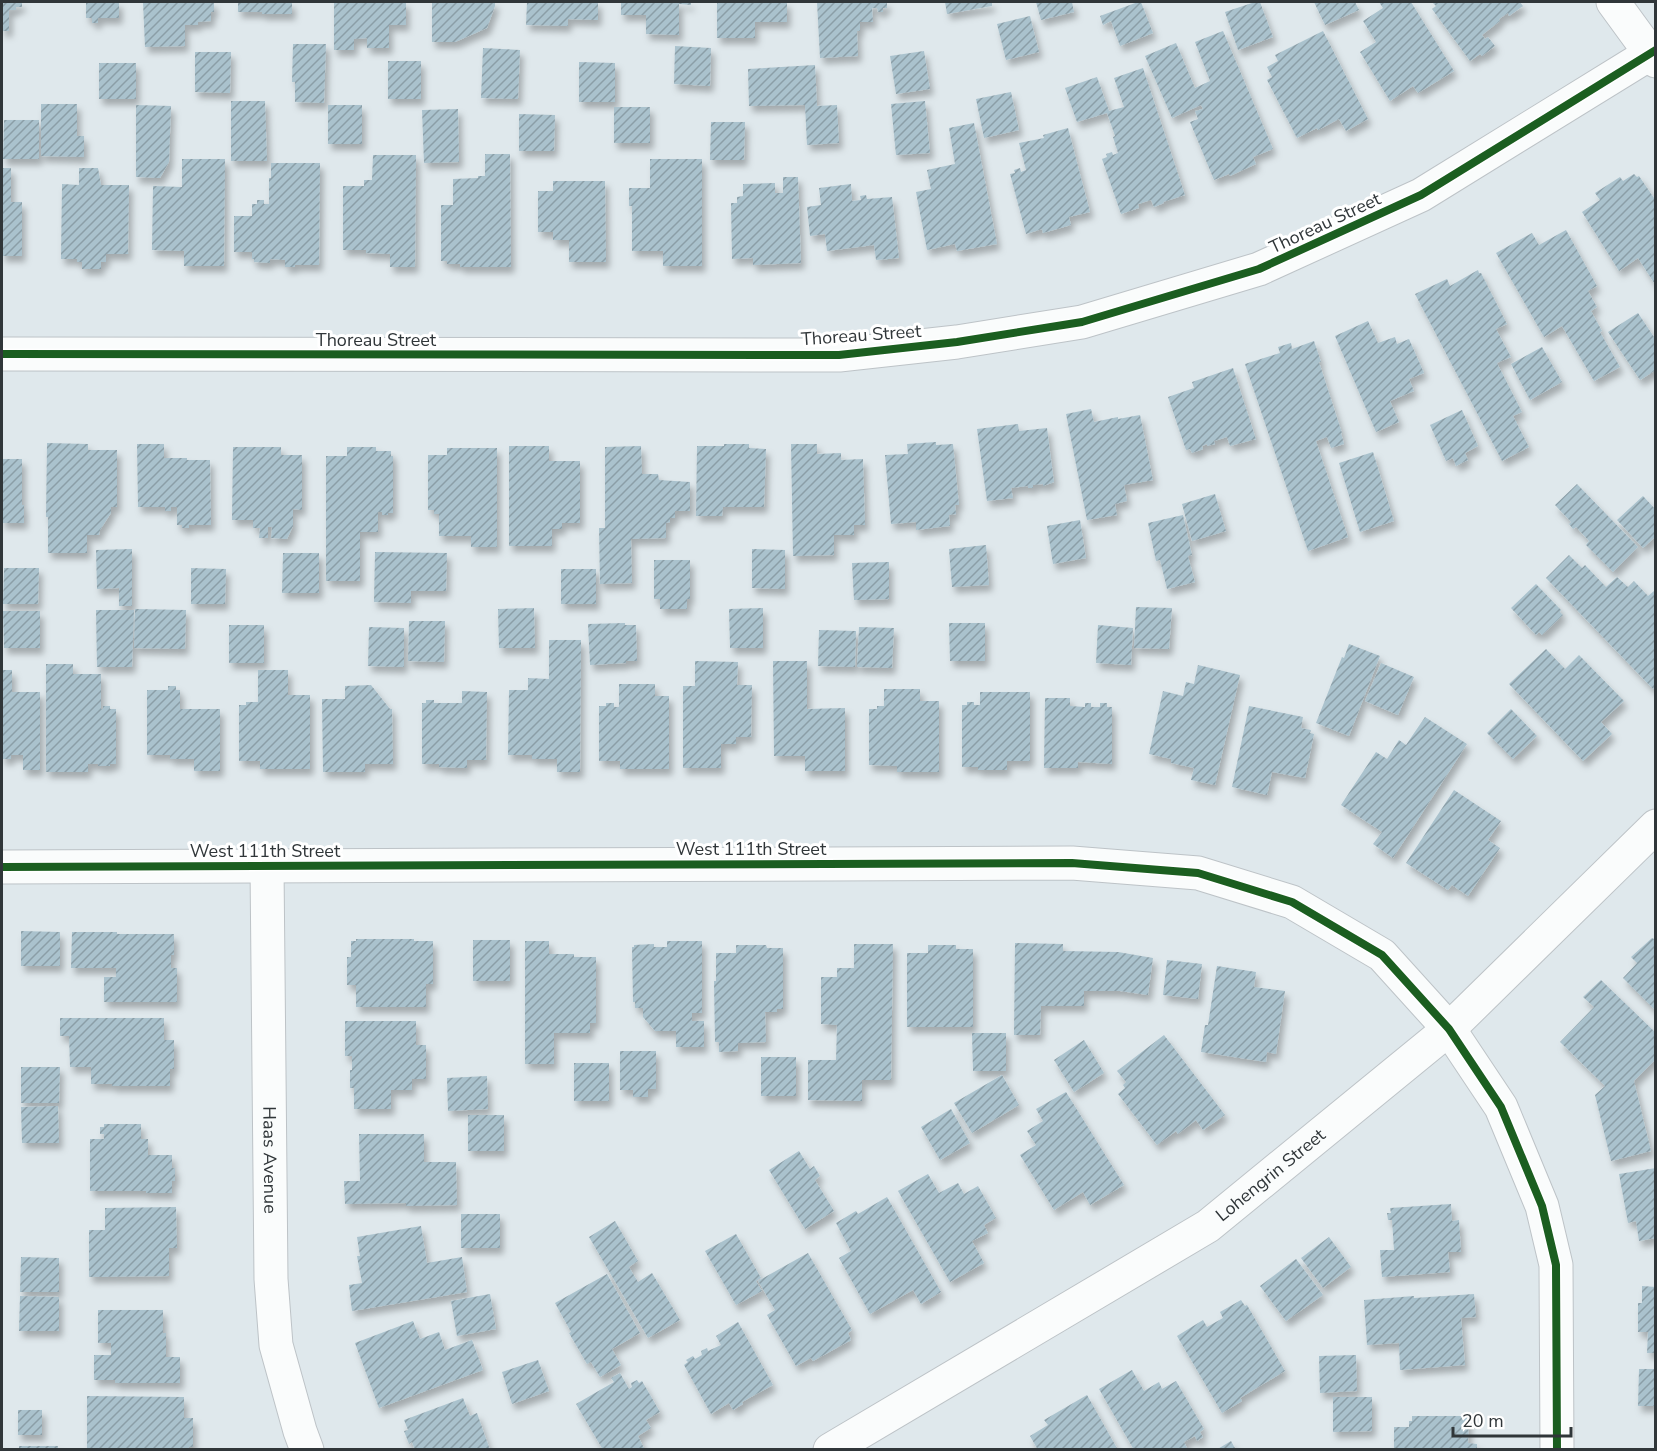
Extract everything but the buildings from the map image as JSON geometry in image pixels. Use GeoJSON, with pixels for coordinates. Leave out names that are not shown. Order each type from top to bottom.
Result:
{"type":"FeatureCollection","features":[{"type":"Feature","properties":{"kind":"street"},"geometry":{"type":"LineString","coordinates":[[1613,2],[1654,55]]}},
{"type":"Feature","properties":{"kind":"street","name":"Thoreau Street"},"geometry":{"type":"LineString","coordinates":[[2,354],[839,355],[957,342],[1082,322],[1259,269],[1422,195],[1654,55]]}},
{"type":"Feature","properties":{"kind":"street","name":"Lohengrin Street"},"geometry":{"type":"LineString","coordinates":[[830,1449],[1208,1226],[1449,1029],[1656,826]]}},
{"type":"Feature","properties":{"kind":"street","name":"West 111th Street"},"geometry":{"type":"LineString","coordinates":[[2,867],[1072,863],[1198,873],[1292,902],[1382,955],[1449,1029],[1501,1107],[1542,1206],[1556,1265],[1557,1449]]}},
{"type":"Feature","properties":{"kind":"street","name":"Haas Avenue"},"geometry":{"type":"LineString","coordinates":[[267,866],[272,1290],[276,1345],[307,1449]]}},
{"type":"Feature","properties":{"kind":"cycle path"},"geometry":{"type":"LineString","coordinates":[[2,354],[839,355],[957,342],[1082,322],[1259,269],[1421,195],[1656,50]]}},
{"type":"Feature","properties":{"kind":"cycle path"},"geometry":{"type":"LineString","coordinates":[[2,867],[1072,863],[1198,873],[1292,902],[1382,955],[1449,1029],[1501,1107],[1542,1206],[1556,1265],[1557,1450]]}}]}
